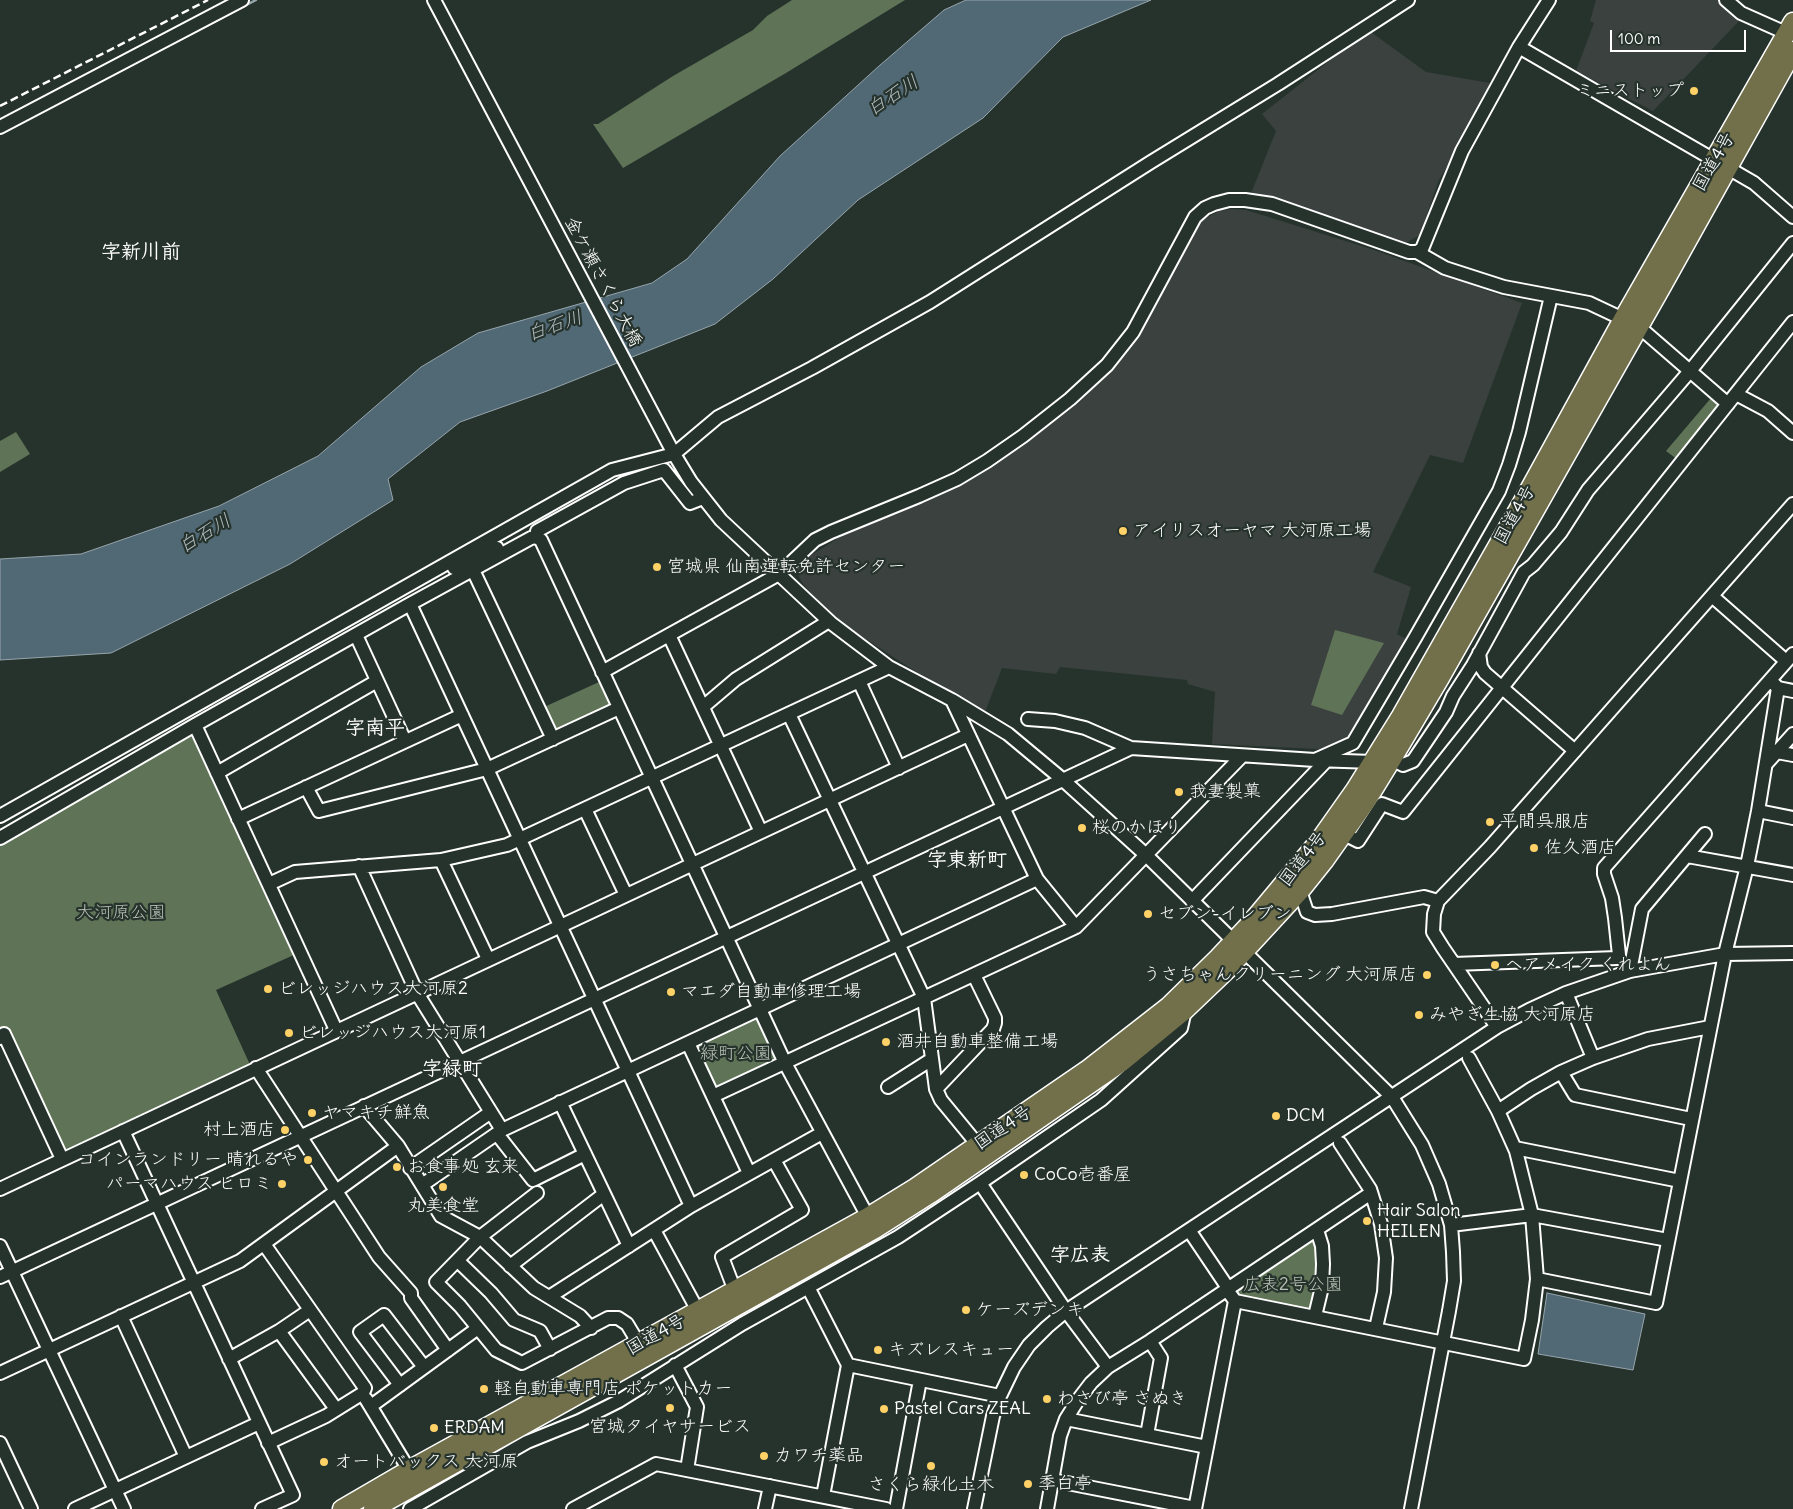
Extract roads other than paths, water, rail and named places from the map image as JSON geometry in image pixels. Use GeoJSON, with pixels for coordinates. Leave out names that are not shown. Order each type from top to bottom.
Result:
{"type":"FeatureCollection","features":[{"type":"Feature","properties":{"kind":"highway","name":"国道4号"},"geometry":{"type":"LineString","coordinates":[[412,1477],[875,1229],[1070,1099],[1123,1061],[1185,1010],[1239,946],[1249,925],[1319,840],[1373,762],[1721,163],[1790,28]]}},
{"type":"Feature","properties":{"kind":"highway","name":"国道4号"},"geometry":{"type":"LineString","coordinates":[[1721,163],[1793,51]]}},
{"type":"Feature","properties":{"kind":"highway","name":"国道4号"},"geometry":{"type":"LineString","coordinates":[[412,1477],[639,1344],[868,1217],[978,1145],[1087,1070],[1129,1038],[1239,946],[1300,891],[1344,834],[1392,760],[1440,678],[1630,322]]}},
{"type":"Feature","properties":{"kind":"highway"},"geometry":{"type":"LineString","coordinates":[[342,1509],[412,1477]]}},
{"type":"Feature","properties":{"kind":"highway"},"geometry":{"type":"LineString","coordinates":[[373,1509],[412,1477]]}},
{"type":"Feature","properties":{"kind":"street"},"geometry":{"type":"LineString","coordinates":[[0,127],[242,0]]}},
{"type":"Feature","properties":{"kind":"street","name":"金ケ瀬さくら大橋"},"geometry":{"type":"LineString","coordinates":[[434,0],[674,454],[703,498],[721,520],[829,621],[889,667],[952,700],[1008,734],[1062,779],[1146,855],[1392,1097],[1422,1145],[1439,1184],[1450,1225],[1454,1281],[1411,1509]]}},
{"type":"Feature","properties":{"kind":"street"},"geometry":{"type":"LineString","coordinates":[[0,816],[612,470],[674,454],[718,417],[812,368],[930,302],[1278,84],[1408,0]]}},
{"type":"Feature","properties":{"kind":"street"},"geometry":{"type":"LineString","coordinates":[[1417,252],[1422,249],[1462,150],[1519,47],[1549,0]]}},
{"type":"Feature","properties":{"kind":"street"},"geometry":{"type":"LineString","coordinates":[[1726,0],[1740,13],[1790,28]]}},
{"type":"Feature","properties":{"kind":"street"},"geometry":{"type":"LineString","coordinates":[[1519,47],[1754,183],[1793,217]]}},
{"type":"Feature","properties":{"kind":"street"},"geometry":{"type":"LineString","coordinates":[[602,672],[779,574],[815,540],[957,478],[987,461],[1023,436],[1070,399],[1107,365],[1133,332],[1196,216],[1205,208],[1229,200],[1272,204],[1409,252],[1417,252],[1445,268],[1504,287],[1589,303],[1630,322],[1690,371],[1732,399],[1768,411],[1793,433]]}},
{"type":"Feature","properties":{"kind":"street"},"geometry":{"type":"LineString","coordinates":[[1392,760],[1403,765],[1414,761],[1446,712],[1453,696],[1479,654],[1524,572],[1533,565],[1561,532],[1593,483],[1690,371],[1793,243]]}},
{"type":"Feature","properties":{"kind":"street"},"geometry":{"type":"LineString","coordinates":[[1192,901],[1320,760],[1353,742],[1415,638],[1498,491],[1509,465],[1551,296]]}},
{"type":"Feature","properties":{"kind":"street"},"geometry":{"type":"LineString","coordinates":[[1344,834],[1358,841],[1382,804],[1403,812],[1793,322]]}},
{"type":"Feature","properties":{"kind":"street"},"geometry":{"type":"LineString","coordinates":[[536,537],[537,531],[624,484],[664,470],[690,503],[703,498]]}},
{"type":"Feature","properties":{"kind":"street"},"geometry":{"type":"LineString","coordinates":[[1497,1027],[1433,932],[1434,914],[1438,901],[1490,847],[1793,504]]}},
{"type":"Feature","properties":{"kind":"street"},"geometry":{"type":"LineString","coordinates":[[0,838],[410,604],[536,537]]}},
{"type":"Feature","properties":{"kind":"street"},"geometry":{"type":"LineString","coordinates":[[536,537],[540,540],[785,1063],[868,1217]]}},
{"type":"Feature","properties":{"kind":"street"},"geometry":{"type":"LineString","coordinates":[[419,579],[438,575],[510,543],[518,546]]}},
{"type":"Feature","properties":{"kind":"street"},"geometry":{"type":"LineString","coordinates":[[474,570],[553,739]]}},
{"type":"Feature","properties":{"kind":"street"},"geometry":{"type":"LineString","coordinates":[[1454,964],[1617,958],[1619,954],[1612,898],[1604,874],[1604,868],[1774,684],[1790,657],[1712,596]]}},
{"type":"Feature","properties":{"kind":"street"},"geometry":{"type":"LineString","coordinates":[[410,604],[691,1206]]}},
{"type":"Feature","properties":{"kind":"street"},"geometry":{"type":"LineString","coordinates":[[702,707],[736,679],[829,621]]}},
{"type":"Feature","properties":{"kind":"street"},"geometry":{"type":"LineString","coordinates":[[356,635],[405,741]]}},
{"type":"Feature","properties":{"kind":"street"},"geometry":{"type":"LineString","coordinates":[[669,635],[761,832]]}},
{"type":"Feature","properties":{"kind":"street"},"geometry":{"type":"LineString","coordinates":[[1479,654],[1481,667],[1485,673],[1575,751]]}},
{"type":"Feature","properties":{"kind":"street"},"geometry":{"type":"LineString","coordinates":[[269,884],[295,872],[441,860],[507,845],[889,667]]}},
{"type":"Feature","properties":{"kind":"street"},"geometry":{"type":"LineString","coordinates":[[217,773],[377,681]]}},
{"type":"Feature","properties":{"kind":"street"},"geometry":{"type":"LineString","coordinates":[[859,681],[899,768]]}},
{"type":"Feature","properties":{"kind":"street"},"geometry":{"type":"LineString","coordinates":[[1774,684],[1793,691]]}},
{"type":"Feature","properties":{"kind":"street"},"geometry":{"type":"LineString","coordinates":[[1537,1279],[1656,1303],[1725,954],[1747,866],[1758,811],[1766,764],[1774,684]]}},
{"type":"Feature","properties":{"kind":"street"},"geometry":{"type":"LineString","coordinates":[[952,700],[1037,880],[1076,927]]}},
{"type":"Feature","properties":{"kind":"street"},"geometry":{"type":"LineString","coordinates":[[306,787],[319,811],[487,769],[619,708]]}},
{"type":"Feature","properties":{"kind":"street"},"geometry":{"type":"LineString","coordinates":[[238,819],[462,714]]}},
{"type":"Feature","properties":{"kind":"street"},"geometry":{"type":"LineString","coordinates":[[789,714],[924,998],[936,1089],[941,1100],[978,1145]]}},
{"type":"Feature","properties":{"kind":"street"},"geometry":{"type":"LineString","coordinates":[[1028,719],[1055,721],[1085,728],[1131,748],[1242,756],[1373,762]]}},
{"type":"Feature","properties":{"kind":"street"},"geometry":{"type":"LineString","coordinates":[[195,726],[336,1030]]}},
{"type":"Feature","properties":{"kind":"street"},"geometry":{"type":"LineString","coordinates":[[1766,764],[1793,734]]}},
{"type":"Feature","properties":{"kind":"street"},"geometry":{"type":"LineString","coordinates":[[0,1188],[968,735]]}},
{"type":"Feature","properties":{"kind":"street"},"geometry":{"type":"LineString","coordinates":[[6,1274],[864,871],[1131,748]]}},
{"type":"Feature","properties":{"kind":"street"},"geometry":{"type":"LineString","coordinates":[[1777,752],[1793,755]]}},
{"type":"Feature","properties":{"kind":"street"},"geometry":{"type":"LineString","coordinates":[[713,1096],[1076,927],[1242,756]]}},
{"type":"Feature","properties":{"kind":"street"},"geometry":{"type":"LineString","coordinates":[[585,809],[626,895]]}},
{"type":"Feature","properties":{"kind":"street"},"geometry":{"type":"LineString","coordinates":[[1758,811],[1793,818]]}},
{"type":"Feature","properties":{"kind":"street"},"geometry":{"type":"LineString","coordinates":[[1630,971],[1642,909],[1705,834]]}},
{"type":"Feature","properties":{"kind":"street"},"geometry":{"type":"LineString","coordinates":[[1687,856],[1793,875]]}},
{"type":"Feature","properties":{"kind":"street"},"geometry":{"type":"LineString","coordinates":[[441,860],[488,959]]}},
{"type":"Feature","properties":{"kind":"street"},"geometry":{"type":"LineString","coordinates":[[359,866],[417,992],[491,1112],[499,1132],[533,1180],[585,1154]]}},
{"type":"Feature","properties":{"kind":"street"},"geometry":{"type":"LineString","coordinates":[[422,1185],[499,1132],[1037,880]]}},
{"type":"Feature","properties":{"kind":"street"},"geometry":{"type":"LineString","coordinates":[[1300,891],[1307,912],[1315,915],[1332,914],[1424,897],[1438,901]]}},
{"type":"Feature","properties":{"kind":"street"},"geometry":{"type":"LineString","coordinates":[[974,1509],[993,1416],[1000,1396],[1014,1367],[1029,1345],[1066,1311],[1497,1027],[1566,993],[1630,971],[1725,954],[1793,953]]}},
{"type":"Feature","properties":{"kind":"street"},"geometry":{"type":"LineString","coordinates":[[1619,954],[1632,957]]}},
{"type":"Feature","properties":{"kind":"street"},"geometry":{"type":"LineString","coordinates":[[936,1089],[993,1029],[995,1023],[995,1018],[974,975]]}},
{"type":"Feature","properties":{"kind":"street"},"geometry":{"type":"LineString","coordinates":[[1566,993],[1593,1058]]}},
{"type":"Feature","properties":{"kind":"street"},"geometry":{"type":"LineString","coordinates":[[411,1509],[527,1442],[579,1421],[619,1400],[742,1324],[898,1237],[1101,1100],[1181,1028],[1185,1010]]}},
{"type":"Feature","properties":{"kind":"street"},"geometry":{"type":"LineString","coordinates":[[1498,1111],[1531,1089],[1593,1058],[1648,1039],[1710,1027]]}},
{"type":"Feature","properties":{"kind":"street"},"geometry":{"type":"LineString","coordinates":[[0,1038],[4,1034],[62,1159]]}},
{"type":"Feature","properties":{"kind":"street"},"geometry":{"type":"LineString","coordinates":[[688,1043],[749,1173]]}},
{"type":"Feature","properties":{"kind":"street"},"geometry":{"type":"LineString","coordinates":[[1235,1301],[1524,1359],[1532,1320],[1537,1279],[1532,1215],[1515,1148],[1498,1111],[1469,1058]]}},
{"type":"Feature","properties":{"kind":"street"},"geometry":{"type":"LineString","coordinates":[[888,1087],[932,1059]]}},
{"type":"Feature","properties":{"kind":"street"},"geometry":{"type":"LineString","coordinates":[[256,1068],[379,1257],[411,1293],[411,1298],[448,1350]]}},
{"type":"Feature","properties":{"kind":"street"},"geometry":{"type":"LineString","coordinates":[[1562,1072],[1574,1096],[1691,1119]]}},
{"type":"Feature","properties":{"kind":"street"},"geometry":{"type":"LineString","coordinates":[[560,1102],[629,1246]]}},
{"type":"Feature","properties":{"kind":"street"},"geometry":{"type":"LineString","coordinates":[[364,1106],[398,1146],[441,1216],[480,1237],[534,1288],[580,1316],[591,1328]]}},
{"type":"Feature","properties":{"kind":"street"},"geometry":{"type":"LineString","coordinates":[[410,1168],[491,1112]]}},
{"type":"Feature","properties":{"kind":"street"},"geometry":{"type":"LineString","coordinates":[[123,1131],[293,1495],[262,1509]]}},
{"type":"Feature","properties":{"kind":"street"},"geometry":{"type":"LineString","coordinates":[[549,1297],[691,1206],[822,1133]]}},
{"type":"Feature","properties":{"kind":"street"},"geometry":{"type":"LineString","coordinates":[[1340,1144],[1371,1193],[1381,1224],[1386,1258],[1384,1292],[1376,1328]]}},
{"type":"Feature","properties":{"kind":"street"},"geometry":{"type":"LineString","coordinates":[[0,1373],[193,1282],[240,1262],[398,1146]]}},
{"type":"Feature","properties":{"kind":"street"},"geometry":{"type":"LineString","coordinates":[[1515,1148],[1680,1181]]}},
{"type":"Feature","properties":{"kind":"street"},"geometry":{"type":"LineString","coordinates":[[735,1291],[722,1258],[802,1210],[774,1160]]}},
{"type":"Feature","properties":{"kind":"street"},"geometry":{"type":"LineString","coordinates":[[980,1183],[1066,1311],[1108,1367]]}},
{"type":"Feature","properties":{"kind":"street"},"geometry":{"type":"LineString","coordinates":[[537,1193],[480,1237],[436,1282],[460,1306],[496,1350],[522,1363],[608,1318],[618,1318],[627,1324],[639,1344]]}},
{"type":"Feature","properties":{"kind":"street"},"geometry":{"type":"LineString","coordinates":[[1047,1509],[1060,1436],[1066,1419],[1091,1383],[1108,1367],[1371,1193]]}},
{"type":"Feature","properties":{"kind":"street"},"geometry":{"type":"LineString","coordinates":[[510,1266],[604,1194]]}},
{"type":"Feature","properties":{"kind":"street"},"geometry":{"type":"LineString","coordinates":[[1450,1225],[1532,1215],[1668,1240]]}},
{"type":"Feature","properties":{"kind":"street"},"geometry":{"type":"LineString","coordinates":[[654,1230],[698,1311]]}},
{"type":"Feature","properties":{"kind":"street"},"geometry":{"type":"LineString","coordinates":[[1052,1480],[1195,1509],[1235,1301],[1189,1230]]}},
{"type":"Feature","properties":{"kind":"street"},"geometry":{"type":"LineString","coordinates":[[1315,1316],[1322,1287],[1323,1264],[1322,1246],[1317,1230]]}},
{"type":"Feature","properties":{"kind":"street"},"geometry":{"type":"LineString","coordinates":[[264,1244],[365,1388],[363,1394],[336,1410],[268,1443]]}},
{"type":"Feature","properties":{"kind":"street"},"geometry":{"type":"LineString","coordinates":[[0,1246],[6,1274],[49,1350],[124,1509]]}},
{"type":"Feature","properties":{"kind":"street"},"geometry":{"type":"LineString","coordinates":[[458,1261],[491,1293],[514,1320],[540,1331],[550,1349]]}},
{"type":"Feature","properties":{"kind":"street"},"geometry":{"type":"LineString","coordinates":[[808,1287],[848,1365],[823,1496]]}},
{"type":"Feature","properties":{"kind":"street"},"geometry":{"type":"LineString","coordinates":[[229,1358],[279,1332],[310,1310]]}},
{"type":"Feature","properties":{"kind":"street"},"geometry":{"type":"LineString","coordinates":[[400,1385],[360,1332],[384,1314],[424,1367]]}},
{"type":"Feature","properties":{"kind":"street"},"geometry":{"type":"LineString","coordinates":[[121,1316],[186,1457]]}},
{"type":"Feature","properties":{"kind":"street"},"geometry":{"type":"LineString","coordinates":[[371,1406],[478,1328]]}},
{"type":"Feature","properties":{"kind":"street"},"geometry":{"type":"LineString","coordinates":[[279,1332],[336,1410]]}},
{"type":"Feature","properties":{"kind":"street"},"geometry":{"type":"LineString","coordinates":[[1147,1435],[1161,1358],[1150,1341]]}},
{"type":"Feature","properties":{"kind":"street"},"geometry":{"type":"LineString","coordinates":[[674,1365],[697,1407],[687,1470]]}},
{"type":"Feature","properties":{"kind":"street"},"geometry":{"type":"LineString","coordinates":[[848,1365],[1000,1396]]}},
{"type":"Feature","properties":{"kind":"street"},"geometry":{"type":"LineString","coordinates":[[896,1509],[920,1380]]}},
{"type":"Feature","properties":{"kind":"street"},"geometry":{"type":"LineString","coordinates":[[363,1394],[412,1477]]}},
{"type":"Feature","properties":{"kind":"street"},"geometry":{"type":"LineString","coordinates":[[1066,1419],[1207,1447]]}},
{"type":"Feature","properties":{"kind":"street"},"geometry":{"type":"LineString","coordinates":[[75,1509],[259,1423]]}},
{"type":"Feature","properties":{"kind":"street"},"geometry":{"type":"LineString","coordinates":[[0,1443],[31,1509]]}},
{"type":"Feature","properties":{"kind":"street"},"geometry":{"type":"LineString","coordinates":[[573,1509],[656,1464],[886,1509]]}},
{"type":"Feature","properties":{"kind":"street"},"geometry":{"type":"LineString","coordinates":[[765,1509],[770,1486]]}},
{"type":"Feature","properties":{"kind":"water","name":"白石川"},"geometry":{"type":"Polygon","coordinates":[[[966,0],[1151,0],[1063,37],[983,118],[858,200],[773,279],[715,324],[547,391],[460,422],[388,479],[393,500],[290,564],[111,653],[0,660],[0,559],[81,554],[219,506],[318,456],[421,367],[478,333],[652,283],[687,259],[780,156],[879,66],[944,10],[966,0]]]}},
{"type":"Feature","properties":{"kind":"water"},"geometry":{"type":"Polygon","coordinates":[[[1547,1293],[1645,1314],[1633,1370],[1538,1354],[1547,1293]]]}},
{"type":"Feature","properties":{"kind":"waterway"},"geometry":{"type":"LineString","coordinates":[[193,33],[256,0]]}},
{"type":"Feature","properties":{"kind":"railway"},"geometry":{"type":"LineString","coordinates":[[0,106],[208,0]]}},
{"type":"Feature","properties":{"kind":"place","name":"ミニストップ"},"geometry":{"type":"Point","coordinates":[1694,91]}},
{"type":"Feature","properties":{"kind":"place","name":"アイリスオーヤマ 大河原工場"},"geometry":{"type":"Point","coordinates":[1123,531]}},
{"type":"Feature","properties":{"kind":"place","name":"宮城県 仙南運転免許センター"},"geometry":{"type":"Point","coordinates":[657,567]}},
{"type":"Feature","properties":{"kind":"place","name":"我妻製菓"},"geometry":{"type":"Point","coordinates":[1179,792]}},
{"type":"Feature","properties":{"kind":"place","name":"平間呉服店"},"geometry":{"type":"Point","coordinates":[1490,822]}},
{"type":"Feature","properties":{"kind":"place","name":"桜のかほり"},"geometry":{"type":"Point","coordinates":[1082,828]}},
{"type":"Feature","properties":{"kind":"place","name":"佐久酒店"},"geometry":{"type":"Point","coordinates":[1534,848]}},
{"type":"Feature","properties":{"kind":"place","name":"セブン-イレブン"},"geometry":{"type":"Point","coordinates":[1148,914]}},
{"type":"Feature","properties":{"kind":"place","name":"ヘアメイク くれよん"},"geometry":{"type":"Point","coordinates":[1495,965]}},
{"type":"Feature","properties":{"kind":"place","name":"うさちゃんクリーニング 大河原店"},"geometry":{"type":"Point","coordinates":[1427,975]}},
{"type":"Feature","properties":{"kind":"place","name":"ビレッジハウス大河原2"},"geometry":{"type":"Point","coordinates":[268,989]}},
{"type":"Feature","properties":{"kind":"place","name":"マエダ自動車修理工場"},"geometry":{"type":"Point","coordinates":[671,992]}},
{"type":"Feature","properties":{"kind":"place","name":"みやぎ生協 大河原店"},"geometry":{"type":"Point","coordinates":[1419,1015]}},
{"type":"Feature","properties":{"kind":"place","name":"ビレッジハウス大河原1"},"geometry":{"type":"Point","coordinates":[289,1033]}},
{"type":"Feature","properties":{"kind":"place","name":"酒井自動車整備工場"},"geometry":{"type":"Point","coordinates":[886,1042]}},
{"type":"Feature","properties":{"kind":"place","name":"ヤマキチ鮮魚"},"geometry":{"type":"Point","coordinates":[312,1113]}},
{"type":"Feature","properties":{"kind":"place","name":"DCM"},"geometry":{"type":"Point","coordinates":[1276,1116]}},
{"type":"Feature","properties":{"kind":"place","name":"村上酒店"},"geometry":{"type":"Point","coordinates":[285,1130]}},
{"type":"Feature","properties":{"kind":"place","name":"コインランドリー 晴れるや"},"geometry":{"type":"Point","coordinates":[308,1160]}},
{"type":"Feature","properties":{"kind":"place","name":"お食事処 玄来"},"geometry":{"type":"Point","coordinates":[397,1167]}},
{"type":"Feature","properties":{"kind":"place","name":"CoCo壱番屋"},"geometry":{"type":"Point","coordinates":[1024,1175]}},
{"type":"Feature","properties":{"kind":"place","name":"パーマハウス ヒロミ"},"geometry":{"type":"Point","coordinates":[282,1184]}},
{"type":"Feature","properties":{"kind":"place","name":"丸美食堂"},"geometry":{"type":"Point","coordinates":[443,1187]}},
{"type":"Feature","properties":{"kind":"place","name":"Hair Salon HEILEN"},"geometry":{"type":"Point","coordinates":[1367,1221]}},
{"type":"Feature","properties":{"kind":"place","name":"ケーズデンキ"},"geometry":{"type":"Point","coordinates":[966,1310]}},
{"type":"Feature","properties":{"kind":"place","name":"キズレスキュー"},"geometry":{"type":"Point","coordinates":[878,1350]}},
{"type":"Feature","properties":{"kind":"place","name":"軽自動車専門店 ポケットカー"},"geometry":{"type":"Point","coordinates":[484,1389]}},
{"type":"Feature","properties":{"kind":"place","name":"わさび亭 さぬき"},"geometry":{"type":"Point","coordinates":[1047,1399]}},
{"type":"Feature","properties":{"kind":"place","name":"宮城タイヤサービス"},"geometry":{"type":"Point","coordinates":[670,1408]}},
{"type":"Feature","properties":{"kind":"place","name":"Pastel Cars ZEAL"},"geometry":{"type":"Point","coordinates":[884,1409]}},
{"type":"Feature","properties":{"kind":"place","name":"ERDAM"},"geometry":{"type":"Point","coordinates":[434,1428]}},
{"type":"Feature","properties":{"kind":"place","name":"カワチ薬品"},"geometry":{"type":"Point","coordinates":[764,1456]}},
{"type":"Feature","properties":{"kind":"place","name":"オートバックス 大河原"},"geometry":{"type":"Point","coordinates":[324,1462]}},
{"type":"Feature","properties":{"kind":"place","name":"さくら緑化土木"},"geometry":{"type":"Point","coordinates":[931,1466]}},
{"type":"Feature","properties":{"kind":"place","name":"季白亭"},"geometry":{"type":"Point","coordinates":[1028,1484]}},
{"type":"Feature","properties":{"kind":"district","name":"字新川前"},"geometry":{"type":"Point","coordinates":[141,252]}},
{"type":"Feature","properties":{"kind":"district","name":"字南平"},"geometry":{"type":"Point","coordinates":[375,728]}},
{"type":"Feature","properties":{"kind":"district","name":"字東新町"},"geometry":{"type":"Point","coordinates":[967,860]}},
{"type":"Feature","properties":{"kind":"district","name":"字緑町"},"geometry":{"type":"Point","coordinates":[452,1069]}},
{"type":"Feature","properties":{"kind":"district","name":"字広表"},"geometry":{"type":"Point","coordinates":[1080,1255]}},
{"type":"Feature","properties":{"kind":"park label","name":"大河原公園"},"geometry":{"type":"Point","coordinates":[121,913]}},
{"type":"Feature","properties":{"kind":"park label","name":"緑町公園"},"geometry":{"type":"Point","coordinates":[736,1054]}},
{"type":"Feature","properties":{"kind":"park label","name":"広表2号公園"},"geometry":{"type":"Point","coordinates":[1293,1285]}}]}
